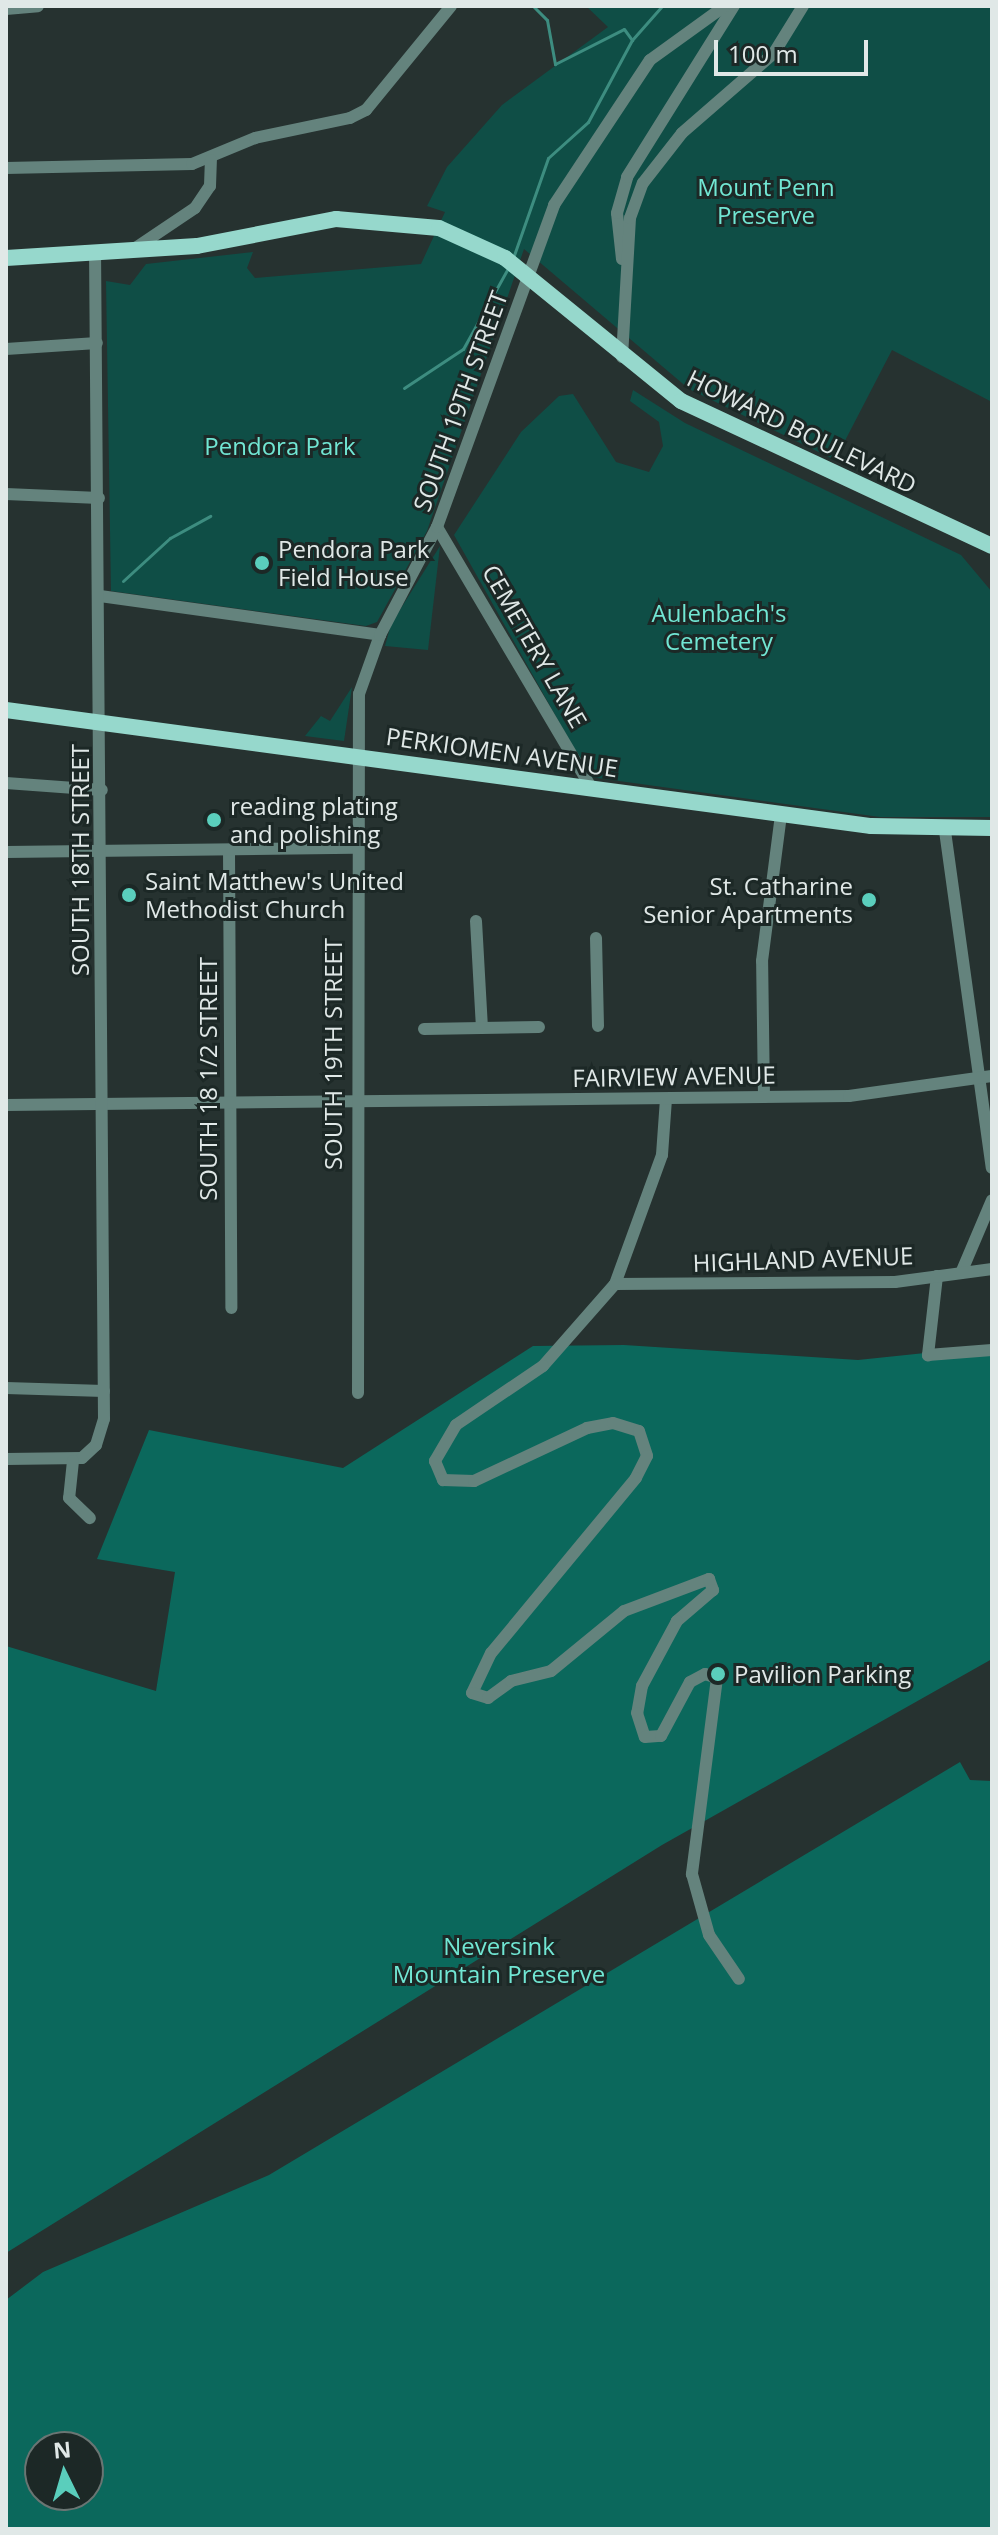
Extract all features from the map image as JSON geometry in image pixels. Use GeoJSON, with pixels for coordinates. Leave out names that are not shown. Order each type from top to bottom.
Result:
{"type":"FeatureCollection","features":[{"type":"Feature","properties":{"kind":"main road","name":"HOWARD BOULEVARD"},"geometry":{"type":"LineString","coordinates":[[6,258],[131,250],[369,218],[463,236],[532,277],[622,357],[706,414],[992,546]]}},
{"type":"Feature","properties":{"kind":"main road","name":"PERKIOMEN AVENUE"},"geometry":{"type":"LineString","coordinates":[[6,710],[781,814],[945,831],[992,828]]}},
{"type":"Feature","properties":{"kind":"street"},"geometry":{"type":"LineString","coordinates":[[6,9],[38,6]]}},
{"type":"Feature","properties":{"kind":"street","name":"SOUTH 19TH STREET"},"geometry":{"type":"LineString","coordinates":[[358,1393],[354,757],[359,694],[380,635],[437,527],[561,194],[650,60],[725,6]]}},
{"type":"Feature","properties":{"kind":"street"},"geometry":{"type":"LineString","coordinates":[[624,270],[617,213],[627,177],[734,6]]}},
{"type":"Feature","properties":{"kind":"street"},"geometry":{"type":"LineString","coordinates":[[622,357],[624,270],[630,218],[657,159],[774,53],[803,6]]}},
{"type":"Feature","properties":{"kind":"street"},"geometry":{"type":"LineString","coordinates":[[6,168],[192,164],[211,160],[255,138],[366,110],[444,9]]}},
{"type":"Feature","properties":{"kind":"street"},"geometry":{"type":"LineString","coordinates":[[131,250],[195,208],[210,186],[211,160]]}},
{"type":"Feature","properties":{"kind":"street","name":"SOUTH 18TH STREET"},"geometry":{"type":"LineString","coordinates":[[77,1459],[103,1429],[104,1391],[102,790],[95,253]]}},
{"type":"Feature","properties":{"kind":"street"},"geometry":{"type":"LineString","coordinates":[[6,349],[97,343]]}},
{"type":"Feature","properties":{"kind":"street"},"geometry":{"type":"LineString","coordinates":[[6,494],[99,498]]}},
{"type":"Feature","properties":{"kind":"street","name":"CEMETERY LANE"},"geometry":{"type":"LineString","coordinates":[[437,527],[592,789]]}},
{"type":"Feature","properties":{"kind":"street"},"geometry":{"type":"LineString","coordinates":[[100,596],[380,635]]}},
{"type":"Feature","properties":{"kind":"street"},"geometry":{"type":"LineString","coordinates":[[6,783],[102,790]]}},
{"type":"Feature","properties":{"kind":"street"},"geometry":{"type":"LineString","coordinates":[[764,1097],[762,961],[781,814]]}},
{"type":"Feature","properties":{"kind":"street"},"geometry":{"type":"LineString","coordinates":[[945,831],[986,1077],[992,1168]]}},
{"type":"Feature","properties":{"kind":"street"},"geometry":{"type":"LineString","coordinates":[[6,852],[354,848]]}},
{"type":"Feature","properties":{"kind":"street","name":"SOUTH 18 1/2 STREET"},"geometry":{"type":"LineString","coordinates":[[229,850],[231,1308]]}},
{"type":"Feature","properties":{"kind":"street"},"geometry":{"type":"LineString","coordinates":[[476,921],[482,1028]]}},
{"type":"Feature","properties":{"kind":"street"},"geometry":{"type":"LineString","coordinates":[[596,938],[598,1026]]}},
{"type":"Feature","properties":{"kind":"street"},"geometry":{"type":"LineString","coordinates":[[424,1029],[539,1027]]}},
{"type":"Feature","properties":{"kind":"street","name":"FAIRVIEW AVENUE"},"geometry":{"type":"LineString","coordinates":[[6,1105],[849,1096],[986,1077]]}},
{"type":"Feature","properties":{"kind":"street"},"geometry":{"type":"LineString","coordinates":[[666,1099],[662,1155],[615,1284],[543,1366],[456,1425],[435,1461],[443,1480],[474,1481],[587,1428],[613,1423],[639,1431],[647,1456],[636,1478],[491,1653],[472,1693],[488,1698],[511,1681],[551,1671],[624,1611],[709,1579],[713,1590],[677,1621],[642,1686],[637,1713],[645,1737],[661,1736],[690,1682],[705,1674],[717,1678],[691,1859],[709,1935],[739,1979]]}},
{"type":"Feature","properties":{"kind":"street"},"geometry":{"type":"LineString","coordinates":[[961,1273],[992,1200]]}},
{"type":"Feature","properties":{"kind":"street","name":"HIGHLAND AVENUE"},"geometry":{"type":"LineString","coordinates":[[615,1284],[937,1276],[992,1269]]}},
{"type":"Feature","properties":{"kind":"street"},"geometry":{"type":"LineString","coordinates":[[937,1276],[928,1355],[992,1350]]}},
{"type":"Feature","properties":{"kind":"street"},"geometry":{"type":"LineString","coordinates":[[6,1388],[104,1391]]}},
{"type":"Feature","properties":{"kind":"street"},"geometry":{"type":"LineString","coordinates":[[6,1459],[77,1459],[69,1498],[90,1518]]}},
{"type":"Feature","properties":{"kind":"green space","name":"Mount Penn Preserve"},"geometry":{"type":"Polygon","coordinates":[[[586,6],[992,6],[992,402],[892,350],[835,460],[689,389],[524,249],[427,531],[377,622],[366,626],[111,591],[106,281],[130,285],[146,264],[253,252],[247,268],[255,278],[421,264],[445,212],[427,206],[447,167],[502,105],[608,27],[586,6]]]}},
{"type":"Feature","properties":{"kind":"green space","name":"Aulenbach's Cemetery"},"geometry":{"type":"Polygon","coordinates":[[[633,390],[685,423],[961,555],[992,592],[992,817],[880,817],[590,777],[454,535],[521,432],[559,396],[573,394],[616,462],[649,472],[663,446],[659,422],[630,401],[633,390]]]}},
{"type":"Feature","properties":{"kind":"green space"},"geometry":{"type":"Polygon","coordinates":[[[440,546],[428,650],[385,646],[391,624],[440,546]]]}},
{"type":"Feature","properties":{"kind":"green space"},"geometry":{"type":"Polygon","coordinates":[[[352,687],[344,741],[305,736],[321,716],[330,721],[352,687]]]}},
{"type":"Feature","properties":{"kind":"green space"},"geometry":{"type":"Polygon","coordinates":[[[624,1345],[858,1360],[992,1346],[992,1659],[662,1845],[6,2253],[6,1646],[156,1691],[175,1572],[97,1559],[149,1430],[343,1468],[533,1346],[624,1345]]]}},
{"type":"Feature","properties":{"kind":"green space"},"geometry":{"type":"Polygon","coordinates":[[[960,1762],[970,1780],[992,1781],[992,2529],[6,2529],[6,2300],[43,2272],[269,2175],[960,1762]]]}},
{"type":"Feature","properties":{"kind":"waterway"},"geometry":{"type":"LineString","coordinates":[[533,6],[547,20],[555,64],[624,29],[632,40]]}},
{"type":"Feature","properties":{"kind":"waterway"},"geometry":{"type":"LineString","coordinates":[[513,258],[548,158],[588,122],[632,40],[662,6]]}},
{"type":"Feature","properties":{"kind":"waterway"},"geometry":{"type":"LineString","coordinates":[[404,388],[463,349],[508,268]]}},
{"type":"Feature","properties":{"kind":"waterway"},"geometry":{"type":"LineString","coordinates":[[123,581],[170,538],[210,516]]}},
{"type":"Feature","properties":{"kind":"place","name":"Pendora Park Field House"},"geometry":{"type":"Point","coordinates":[262,563]}},
{"type":"Feature","properties":{"kind":"place","name":"reading plating and polishing"},"geometry":{"type":"Point","coordinates":[214,820]}},
{"type":"Feature","properties":{"kind":"place","name":"Saint Matthew's United Methodist Church"},"geometry":{"type":"Point","coordinates":[129,895]}},
{"type":"Feature","properties":{"kind":"place","name":"St. Catharine Senior Apartments"},"geometry":{"type":"Point","coordinates":[869,900]}},
{"type":"Feature","properties":{"kind":"place","name":"Pavilion Parking"},"geometry":{"type":"Point","coordinates":[718,1674]}},
{"type":"Feature","properties":{"kind":"park label","name":"Pendora Park"},"geometry":{"type":"Point","coordinates":[280,446]}},
{"type":"Feature","properties":{"kind":"park label","name":"Neversink Mountain Preserve"},"geometry":{"type":"Point","coordinates":[499,1960]}}]}
